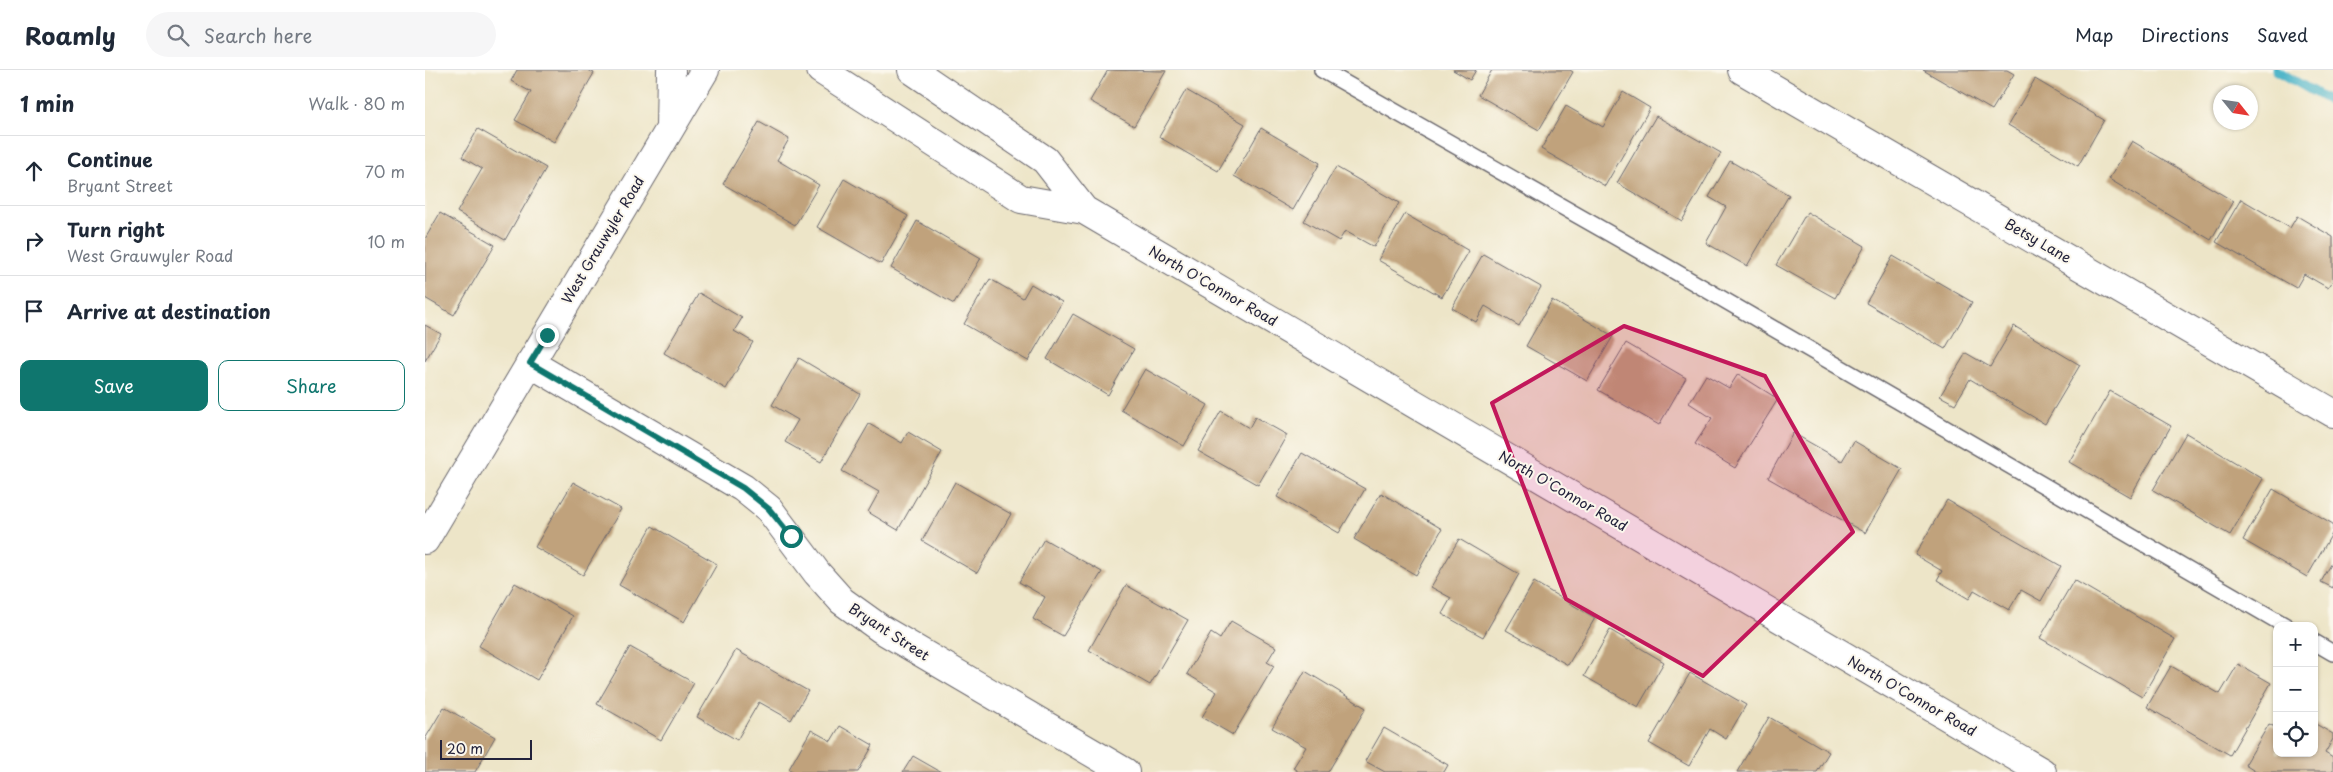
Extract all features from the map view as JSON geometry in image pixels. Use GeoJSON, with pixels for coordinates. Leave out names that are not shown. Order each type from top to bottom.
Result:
{"type":"FeatureCollection","features":[{"type":"Feature","properties":{"kind":"main road"},"geometry":{"type":"LineString","coordinates":[[670,129],[671,70]]}},
{"type":"Feature","properties":{"kind":"main road","name":"West Grauwyler Road"},"geometry":{"type":"LineString","coordinates":[[425,540],[705,70]]}},
{"type":"Feature","properties":{"kind":"main road","name":"North O'Connor Road"},"geometry":{"type":"LineString","coordinates":[[821,70],[1021,199],[1084,210],[2042,772]]}},
{"type":"Feature","properties":{"kind":"main road","name":"North O'Connor Road"},"geometry":{"type":"LineString","coordinates":[[912,70],[1045,160],[1084,210]]}},
{"type":"Feature","properties":{"kind":"main road","name":"Betsy Lane"},"geometry":{"type":"LineString","coordinates":[[1742,70],[2333,413]]}},
{"type":"Feature","properties":{"kind":"main road","name":"Bryant Street"},"geometry":{"type":"LineString","coordinates":[[530,363],[743,488],[769,509],[817,573],[842,601],[881,629],[1125,772]]}},
{"type":"Feature","properties":{"kind":"lane"},"geometry":{"type":"LineString","coordinates":[[1322,70],[1636,249],[2279,622]]}},
{"type":"Feature","properties":{"kind":"lane"},"geometry":{"type":"LineString","coordinates":[[2318,644],[2333,653]]}},
{"type":"Feature","properties":{"kind":"highlighted area"},"geometry":{"type":"Polygon","coordinates":[[[1624,326],[1765,376],[1853,532],[1703,676],[1566,599],[1492,403],[1624,326]]]}},
{"type":"Feature","properties":{"kind":"building"},"geometry":{"type":"Polygon","coordinates":[[[517,70],[588,70],[594,73],[554,142],[515,120],[531,92],[511,81],[517,70]]]}},
{"type":"Feature","properties":{"kind":"building"},"geometry":{"type":"Polygon","coordinates":[[[1108,70],[1166,71],[1134,126],[1090,101],[1108,70]]]}},
{"type":"Feature","properties":{"kind":"building"},"geometry":{"type":"Polygon","coordinates":[[[1453,70],[1476,70],[1470,80],[1453,70]]]}},
{"type":"Feature","properties":{"kind":"building"},"geometry":{"type":"Polygon","coordinates":[[[1492,70],[1570,70],[1573,72],[1539,130],[1478,95],[1492,70]]]}},
{"type":"Feature","properties":{"kind":"building"},"geometry":{"type":"Polygon","coordinates":[[[1923,70],[2007,70],[2014,74],[1992,110],[1923,70]]]}},
{"type":"Feature","properties":{"kind":"building"},"geometry":{"type":"Polygon","coordinates":[[[2035,79],[2104,120],[2078,166],[2008,125],[2035,79]]]}},
{"type":"Feature","properties":{"kind":"building"},"geometry":{"type":"Polygon","coordinates":[[[1186,90],[1245,124],[1218,171],[1159,137],[1186,90]]]}},
{"type":"Feature","properties":{"kind":"building"},"geometry":{"type":"Polygon","coordinates":[[[1623,92],[1650,108],[1605,186],[1541,149],[1566,106],[1603,127],[1623,92]]]}},
{"type":"Feature","properties":{"kind":"building"},"geometry":{"type":"Polygon","coordinates":[[[1656,116],[1721,153],[1682,221],[1617,183],[1656,116]]]}},
{"type":"Feature","properties":{"kind":"building"},"geometry":{"type":"Polygon","coordinates":[[[759,122],[789,139],[777,160],[819,185],[795,225],[723,184],[759,122]]]}},
{"type":"Feature","properties":{"kind":"building"},"geometry":{"type":"Polygon","coordinates":[[[1261,128],[1320,163],[1293,210],[1234,176],[1261,128]]]}},
{"type":"Feature","properties":{"kind":"building"},"geometry":{"type":"Polygon","coordinates":[[[478,129],[546,168],[505,240],[457,212],[482,169],[462,157],[478,129]]]}},
{"type":"Feature","properties":{"kind":"building"},"geometry":{"type":"Polygon","coordinates":[[[2132,141],[2233,201],[2211,240],[2109,179],[2132,141]]]}},
{"type":"Feature","properties":{"kind":"building"},"geometry":{"type":"Polygon","coordinates":[[[1730,161],[1789,195],[1747,266],[1706,243],[1726,207],[1709,197],[1730,161]]]}},
{"type":"Feature","properties":{"kind":"building"},"geometry":{"type":"Polygon","coordinates":[[[1336,167],[1399,203],[1374,247],[1345,231],[1339,241],[1304,221],[1336,167]]]}},
{"type":"Feature","properties":{"kind":"building"},"geometry":{"type":"Polygon","coordinates":[[[844,179],[908,216],[881,264],[817,227],[844,179]]]}},
{"type":"Feature","properties":{"kind":"building"},"geometry":{"type":"Polygon","coordinates":[[[2241,199],[2290,228],[2297,216],[2333,237],[2333,280],[2328,288],[2304,274],[2296,288],[2216,242],[2241,199]]]}},
{"type":"Feature","properties":{"kind":"building"},"geometry":{"type":"Polygon","coordinates":[[[1807,212],[1865,246],[1835,298],[1776,265],[1807,212]]]}},
{"type":"Feature","properties":{"kind":"building"},"geometry":{"type":"Polygon","coordinates":[[[440,213],[495,245],[454,315],[425,298],[425,239],[440,213]]]}},
{"type":"Feature","properties":{"kind":"building"},"geometry":{"type":"Polygon","coordinates":[[[1405,214],[1469,251],[1442,297],[1378,260],[1405,214]]]}},
{"type":"Feature","properties":{"kind":"building"},"geometry":{"type":"Polygon","coordinates":[[[917,221],[981,258],[954,304],[891,268],[917,221]]]}},
{"type":"Feature","properties":{"kind":"building"},"geometry":{"type":"Polygon","coordinates":[[[1483,254],[1541,287],[1519,326],[1485,306],[1476,322],[1452,308],[1483,254]]]}},
{"type":"Feature","properties":{"kind":"building"},"geometry":{"type":"Polygon","coordinates":[[[1893,256],[1972,302],[1945,349],[1866,303],[1893,256]]]}},
{"type":"Feature","properties":{"kind":"building"},"geometry":{"type":"Polygon","coordinates":[[[990,279],[1023,298],[1031,284],[1062,302],[1028,361],[964,324],[990,279]]]}},
{"type":"Feature","properties":{"kind":"building"},"geometry":{"type":"Polygon","coordinates":[[[699,293],[742,318],[734,331],[753,342],[726,389],[664,353],[699,293]]]}},
{"type":"Feature","properties":{"kind":"building"},"geometry":{"type":"Polygon","coordinates":[[[1552,300],[1613,336],[1587,381],[1526,346],[1552,300]]]}},
{"type":"Feature","properties":{"kind":"building"},"geometry":{"type":"Polygon","coordinates":[[[1073,314],[1134,349],[1108,395],[1047,359],[1073,314]]]}},
{"type":"Feature","properties":{"kind":"building"},"geometry":{"type":"Polygon","coordinates":[[[425,325],[441,334],[425,361],[425,325]]]}},
{"type":"Feature","properties":{"kind":"building"},"geometry":{"type":"Polygon","coordinates":[[[2014,326],[2080,365],[2045,424],[1970,379],[1955,404],[1940,396],[1966,353],[1990,367],[2014,326]]]}},
{"type":"Feature","properties":{"kind":"building"},"geometry":{"type":"Polygon","coordinates":[[[1626,343],[1686,378],[1659,425],[1598,390],[1626,343]]]}},
{"type":"Feature","properties":{"kind":"building"},"geometry":{"type":"Polygon","coordinates":[[[799,358],[860,394],[821,462],[785,442],[798,420],[772,405],[799,358]]]}},
{"type":"Feature","properties":{"kind":"building"},"geometry":{"type":"Polygon","coordinates":[[[1145,369],[1208,405],[1184,446],[1121,410],[1145,369]]]}},
{"type":"Feature","properties":{"kind":"building"},"geometry":{"type":"Polygon","coordinates":[[[1738,374],[1778,399],[1735,468],[1695,444],[1712,418],[1689,403],[1706,375],[1729,388],[1738,374]]]}},
{"type":"Feature","properties":{"kind":"building"},"geometry":{"type":"Polygon","coordinates":[[[2110,391],[2171,426],[2130,497],[2069,462],[2110,391]]]}},
{"type":"Feature","properties":{"kind":"building"},"geometry":{"type":"Polygon","coordinates":[[[1221,411],[1249,428],[1255,417],[1287,435],[1258,485],[1198,451],[1221,411]]]}},
{"type":"Feature","properties":{"kind":"building"},"geometry":{"type":"Polygon","coordinates":[[[869,424],[902,443],[908,432],[942,452],[898,530],[868,512],[879,492],[842,471],[869,424]]]}},
{"type":"Feature","properties":{"kind":"building"},"geometry":{"type":"Polygon","coordinates":[[[1793,433],[1842,461],[1854,441],[1902,469],[1865,533],[1768,478],[1793,433]]]}},
{"type":"Feature","properties":{"kind":"building"},"geometry":{"type":"Polygon","coordinates":[[[2186,433],[2263,479],[2230,535],[2153,490],[2186,433]]]}},
{"type":"Feature","properties":{"kind":"building"},"geometry":{"type":"Polygon","coordinates":[[[1302,453],[1365,489],[1339,533],[1277,497],[1302,453]]]}},
{"type":"Feature","properties":{"kind":"building"},"geometry":{"type":"Polygon","coordinates":[[[573,482],[621,509],[583,575],[535,547],[573,482]]]}},
{"type":"Feature","properties":{"kind":"building"},"geometry":{"type":"Polygon","coordinates":[[[955,482],[1011,514],[977,573],[922,541],[955,482]]]}},
{"type":"Feature","properties":{"kind":"building"},"geometry":{"type":"Polygon","coordinates":[[[2273,489],[2333,524],[2333,532],[2307,577],[2243,540],[2273,489]]]}},
{"type":"Feature","properties":{"kind":"building"},"geometry":{"type":"Polygon","coordinates":[[[1381,493],[1442,529],[1416,575],[1354,539],[1381,493]]]}},
{"type":"Feature","properties":{"kind":"building"},"geometry":{"type":"Polygon","coordinates":[[[1947,500],[2061,566],[2041,601],[2021,590],[2009,610],[1974,590],[1969,599],[1937,580],[1942,571],[1915,555],[1947,500]]]}},
{"type":"Feature","properties":{"kind":"building"},"geometry":{"type":"Polygon","coordinates":[[[652,526],[717,564],[684,622],[619,585],[652,526]]]}},
{"type":"Feature","properties":{"kind":"building"},"geometry":{"type":"Polygon","coordinates":[[[1044,539],[1102,572],[1063,636],[1033,619],[1045,597],[1019,582],[1044,539]]]}},
{"type":"Feature","properties":{"kind":"building"},"geometry":{"type":"Polygon","coordinates":[[[1459,539],[1519,574],[1483,637],[1442,614],[1451,598],[1431,587],[1459,539]]]}},
{"type":"Feature","properties":{"kind":"building"},"geometry":{"type":"Polygon","coordinates":[[[2333,561],[2333,588],[2321,582],[2333,561]]]}},
{"type":"Feature","properties":{"kind":"building"},"geometry":{"type":"Polygon","coordinates":[[[2074,580],[2175,639],[2142,697],[2040,638],[2074,580]]]}},
{"type":"Feature","properties":{"kind":"building"},"geometry":{"type":"Polygon","coordinates":[[[1534,582],[1595,618],[1568,665],[1506,630],[1534,582]]]}},
{"type":"Feature","properties":{"kind":"building"},"geometry":{"type":"Polygon","coordinates":[[[515,583],[573,616],[537,680],[479,646],[515,583]]]}},
{"type":"Feature","properties":{"kind":"building"},"geometry":{"type":"Polygon","coordinates":[[[1126,585],[1188,620],[1150,685],[1089,650],[1126,585]]]}},
{"type":"Feature","properties":{"kind":"building"},"geometry":{"type":"Polygon","coordinates":[[[1231,621],[1276,647],[1267,662],[1274,666],[1233,735],[1202,717],[1217,692],[1187,674],[1211,633],[1220,639],[1231,621]]]}},
{"type":"Feature","properties":{"kind":"building"},"geometry":{"type":"Polygon","coordinates":[[[1610,630],[1664,662],[1638,707],[1584,676],[1610,630]]]}},
{"type":"Feature","properties":{"kind":"building"},"geometry":{"type":"Polygon","coordinates":[[[630,647],[694,683],[661,740],[597,704],[630,647]]]}},
{"type":"Feature","properties":{"kind":"building"},"geometry":{"type":"Polygon","coordinates":[[[736,650],[808,691],[791,720],[759,702],[737,740],[697,717],[736,650]]]}},
{"type":"Feature","properties":{"kind":"building"},"geometry":{"type":"Polygon","coordinates":[[[2238,664],[2271,683],[2230,755],[2147,707],[2171,666],[2220,694],[2238,664]]]}},
{"type":"Feature","properties":{"kind":"building"},"geometry":{"type":"Polygon","coordinates":[[[1305,671],[1366,708],[1328,772],[1299,772],[1293,768],[1306,747],[1272,728],[1305,671]]]}},
{"type":"Feature","properties":{"kind":"building"},"geometry":{"type":"Polygon","coordinates":[[[1690,673],[1746,705],[1726,739],[1710,729],[1689,766],[1649,743],[1690,673]]]}},
{"type":"Feature","properties":{"kind":"building"},"geometry":{"type":"Polygon","coordinates":[[[444,707],[495,737],[475,772],[425,772],[425,739],[444,707]]]}},
{"type":"Feature","properties":{"kind":"building"},"geometry":{"type":"Polygon","coordinates":[[[1769,717],[1829,752],[1817,772],[1737,772],[1769,717]]]}},
{"type":"Feature","properties":{"kind":"building"},"geometry":{"type":"Polygon","coordinates":[[[2269,724],[2273,726],[2273,757],[2318,757],[2318,725],[2333,734],[2333,739],[2325,753],[2333,758],[2333,772],[2256,772],[2245,765],[2269,724]]]}},
{"type":"Feature","properties":{"kind":"building"},"geometry":{"type":"Polygon","coordinates":[[[840,726],[873,745],[858,772],[794,772],[789,769],[811,730],[831,741],[840,726]]]}},
{"type":"Feature","properties":{"kind":"building"},"geometry":{"type":"Polygon","coordinates":[[[1384,728],[1448,765],[1444,772],[1385,772],[1365,761],[1384,728]]]}},
{"type":"Feature","properties":{"kind":"building"},"geometry":{"type":"Polygon","coordinates":[[[913,756],[941,772],[903,772],[913,756]]]}},
{"type":"Feature","properties":{"kind":"waterway"},"geometry":{"type":"LineString","coordinates":[[2276,70],[2333,103]]}},
{"type":"Feature","properties":{"kind":"route"},"geometry":{"type":"LineString","coordinates":[[547,335],[530,363],[743,488],[769,509],[791,536]]}}]}
